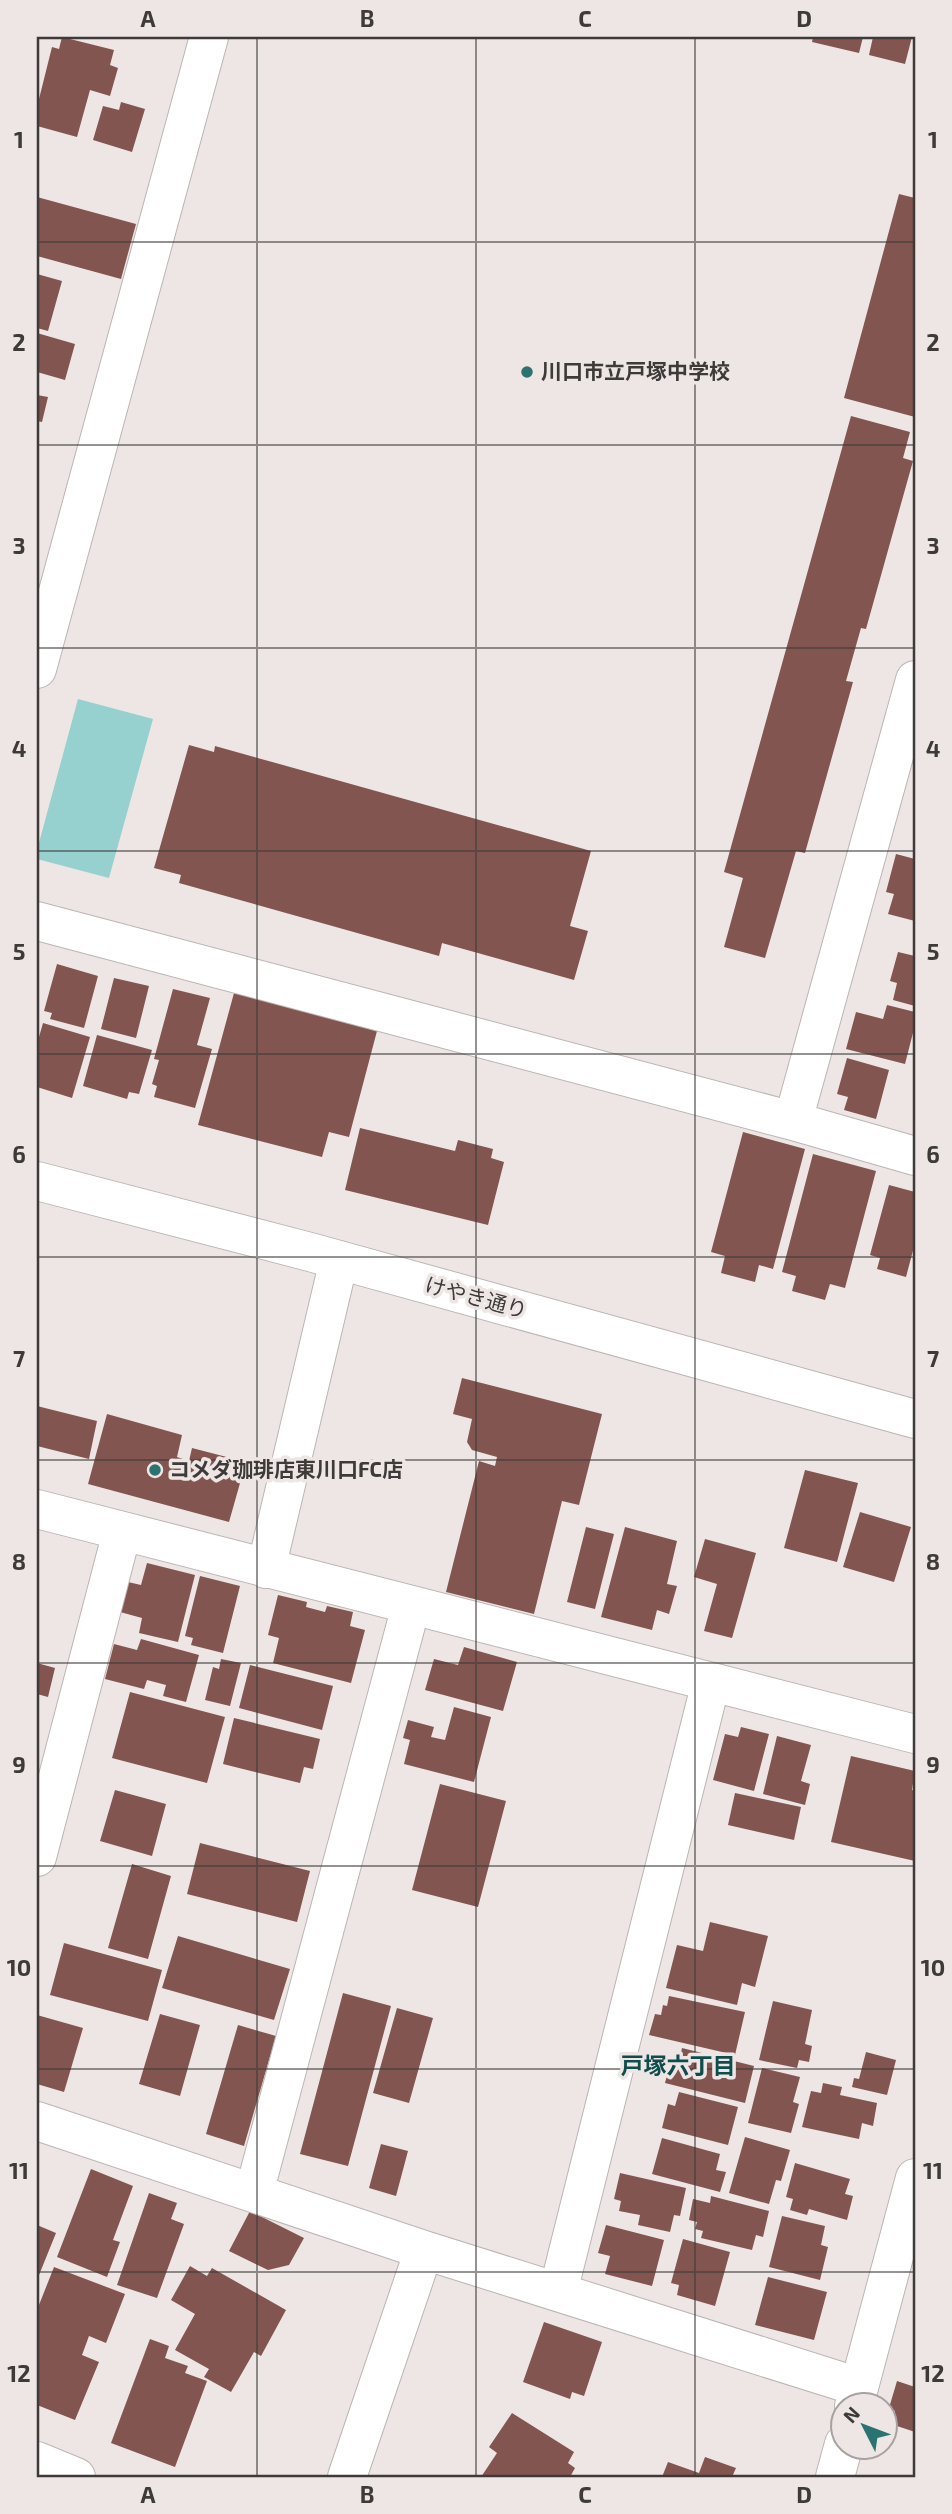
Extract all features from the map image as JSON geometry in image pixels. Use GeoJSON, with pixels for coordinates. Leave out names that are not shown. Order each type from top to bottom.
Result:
{"type":"FeatureCollection","features":[{"type":"Feature","properties":{"kind":"street"},"geometry":{"type":"LineString","coordinates":[[37,669],[209,37]]}},
{"type":"Feature","properties":{"kind":"street"},"geometry":{"type":"LineString","coordinates":[[793,1121],[915,680]]}},
{"type":"Feature","properties":{"kind":"street"},"geometry":{"type":"LineString","coordinates":[[37,921],[793,1121],[915,1156]]}},
{"type":"Feature","properties":{"kind":"street","name":"けやき通り"},"geometry":{"type":"LineString","coordinates":[[37,1181],[914,1412]]}},
{"type":"Feature","properties":{"kind":"street"},"geometry":{"type":"LineString","coordinates":[[266,1569],[339,1260]]}},
{"type":"Feature","properties":{"kind":"street"},"geometry":{"type":"LineString","coordinates":[[37,1509],[915,1734]]}},
{"type":"Feature","properties":{"kind":"street"},"geometry":{"type":"LineString","coordinates":[[37,1857],[122,1532]]}},
{"type":"Feature","properties":{"kind":"street"},"geometry":{"type":"LineString","coordinates":[[254,2193],[411,1606]]}},
{"type":"Feature","properties":{"kind":"street"},"geometry":{"type":"LineString","coordinates":[[558,2292],[711,1682]]}},
{"type":"Feature","properties":{"kind":"street"},"geometry":{"type":"LineString","coordinates":[[37,2121],[558,2292],[845,2392]]}},
{"type":"Feature","properties":{"kind":"street"},"geometry":{"type":"LineString","coordinates":[[857,2392],[904,2264],[915,2178]]}},
{"type":"Feature","properties":{"kind":"street"},"geometry":{"type":"LineString","coordinates":[[347,2477],[424,2250]]}},
{"type":"Feature","properties":{"kind":"street"},"geometry":{"type":"LineString","coordinates":[[37,2460],[76,2477]]}},
{"type":"Feature","properties":{"kind":"water"},"geometry":{"type":"Polygon","coordinates":[[[78,699],[153,719],[109,878],[37,859],[37,850],[78,699]]]}},
{"type":"Feature","properties":{"kind":"building"},"geometry":{"type":"Polygon","coordinates":[[[62,37],[114,50],[110,65],[118,68],[110,96],[90,90],[77,137],[37,126],[37,107],[52,47],[59,49],[62,37]]]}},
{"type":"Feature","properties":{"kind":"building"},"geometry":{"type":"Polygon","coordinates":[[[813,37],[863,37],[859,53],[812,42],[813,37]]]}},
{"type":"Feature","properties":{"kind":"building"},"geometry":{"type":"Polygon","coordinates":[[[873,37],[912,37],[905,64],[869,55],[873,37]]]}},
{"type":"Feature","properties":{"kind":"building"},"geometry":{"type":"Polygon","coordinates":[[[121,102],[145,109],[132,152],[93,140],[103,106],[119,110],[121,102]]]}},
{"type":"Feature","properties":{"kind":"building"},"geometry":{"type":"Polygon","coordinates":[[[899,194],[915,198],[915,417],[844,398],[899,194]]]}},
{"type":"Feature","properties":{"kind":"building"},"geometry":{"type":"Polygon","coordinates":[[[37,197],[136,224],[121,279],[37,256],[37,197]]]}},
{"type":"Feature","properties":{"kind":"building"},"geometry":{"type":"Polygon","coordinates":[[[37,274],[62,281],[48,331],[37,328],[37,274]]]}},
{"type":"Feature","properties":{"kind":"building"},"geometry":{"type":"Polygon","coordinates":[[[37,333],[75,344],[65,380],[37,372],[37,333]]]}},
{"type":"Feature","properties":{"kind":"building"},"geometry":{"type":"Polygon","coordinates":[[[37,395],[48,397],[42,422],[37,421],[37,395]]]}},
{"type":"Feature","properties":{"kind":"building"},"geometry":{"type":"Polygon","coordinates":[[[851,416],[910,432],[903,458],[913,461],[866,629],[861,628],[846,681],[853,682],[805,853],[796,851],[765,958],[724,947],[743,878],[724,872],[851,416]]]}},
{"type":"Feature","properties":{"kind":"building"},"geometry":{"type":"Polygon","coordinates":[[[189,745],[214,752],[215,746],[591,851],[570,926],[588,931],[574,980],[442,943],[439,956],[179,883],[181,875],[154,868],[189,745]]]}},
{"type":"Feature","properties":{"kind":"building"},"geometry":{"type":"Polygon","coordinates":[[[896,854],[915,859],[915,921],[888,914],[894,894],[886,892],[896,854]]]}},
{"type":"Feature","properties":{"kind":"building"},"geometry":{"type":"Polygon","coordinates":[[[898,952],[915,956],[915,1006],[893,1000],[897,983],[890,981],[898,952]]]}},
{"type":"Feature","properties":{"kind":"building"},"geometry":{"type":"Polygon","coordinates":[[[57,964],[98,976],[84,1028],[50,1019],[52,1013],[44,1011],[57,964]]]}},
{"type":"Feature","properties":{"kind":"building"},"geometry":{"type":"Polygon","coordinates":[[[114,978],[149,986],[136,1038],[101,1029],[114,978]]]}},
{"type":"Feature","properties":{"kind":"building"},"geometry":{"type":"Polygon","coordinates":[[[173,989],[210,998],[197,1045],[212,1049],[195,1108],[154,1097],[157,1086],[152,1084],[159,1060],[154,1059],[173,989]]]}},
{"type":"Feature","properties":{"kind":"building"},"geometry":{"type":"Polygon","coordinates":[[[234,993],[377,1031],[349,1137],[329,1132],[322,1157],[198,1125],[234,993]]]}},
{"type":"Feature","properties":{"kind":"building"},"geometry":{"type":"Polygon","coordinates":[[[887,1005],[915,1012],[915,1025],[905,1064],[846,1049],[856,1012],[883,1019],[887,1005]]]}},
{"type":"Feature","properties":{"kind":"building"},"geometry":{"type":"Polygon","coordinates":[[[43,1023],[90,1037],[72,1098],[37,1087],[37,1044],[43,1023]]]}},
{"type":"Feature","properties":{"kind":"building"},"geometry":{"type":"Polygon","coordinates":[[[97,1035],[152,1050],[139,1094],[129,1092],[127,1099],[83,1086],[97,1035]]]}},
{"type":"Feature","properties":{"kind":"building"},"geometry":{"type":"Polygon","coordinates":[[[847,1058],[889,1070],[876,1119],[844,1110],[848,1097],[837,1094],[847,1058]]]}},
{"type":"Feature","properties":{"kind":"building"},"geometry":{"type":"Polygon","coordinates":[[[360,1128],[455,1151],[458,1140],[493,1149],[491,1158],[504,1162],[488,1225],[345,1190],[360,1128]]]}},
{"type":"Feature","properties":{"kind":"building"},"geometry":{"type":"Polygon","coordinates":[[[743,1132],[805,1149],[773,1269],[759,1265],[755,1282],[721,1273],[725,1256],[711,1252],[743,1132]]]}},
{"type":"Feature","properties":{"kind":"building"},"geometry":{"type":"Polygon","coordinates":[[[813,1154],[876,1171],[845,1288],[830,1284],[825,1300],[792,1291],[796,1276],[782,1272],[813,1154]]]}},
{"type":"Feature","properties":{"kind":"building"},"geometry":{"type":"Polygon","coordinates":[[[889,1185],[915,1192],[915,1243],[906,1277],[877,1269],[880,1258],[870,1255],[889,1185]]]}},
{"type":"Feature","properties":{"kind":"building"},"geometry":{"type":"Polygon","coordinates":[[[462,1378],[602,1414],[579,1505],[562,1501],[534,1614],[446,1592],[479,1461],[495,1466],[497,1457],[472,1450],[467,1442],[472,1419],[453,1414],[462,1378]]]}},
{"type":"Feature","properties":{"kind":"building"},"geometry":{"type":"Polygon","coordinates":[[[37,1406],[97,1421],[89,1459],[37,1446],[37,1406]]]}},
{"type":"Feature","properties":{"kind":"building"},"geometry":{"type":"Polygon","coordinates":[[[107,1414],[182,1435],[177,1457],[189,1461],[192,1448],[246,1462],[229,1522],[88,1484],[107,1414]]]}},
{"type":"Feature","properties":{"kind":"building"},"geometry":{"type":"Polygon","coordinates":[[[805,1470],[858,1483],[837,1562],[784,1548],[805,1470]]]}},
{"type":"Feature","properties":{"kind":"building"},"geometry":{"type":"Polygon","coordinates":[[[860,1512],[911,1527],[894,1582],[843,1567],[860,1512]]]}},
{"type":"Feature","properties":{"kind":"building"},"geometry":{"type":"Polygon","coordinates":[[[586,1527],[614,1534],[595,1609],[567,1602],[586,1527]]]}},
{"type":"Feature","properties":{"kind":"building"},"geometry":{"type":"Polygon","coordinates":[[[625,1527],[677,1541],[667,1584],[677,1586],[669,1614],[657,1610],[652,1630],[601,1617],[625,1527]]]}},
{"type":"Feature","properties":{"kind":"building"},"geometry":{"type":"Polygon","coordinates":[[[705,1539],[756,1553],[732,1638],[704,1631],[717,1584],[694,1577],[705,1539]]]}},
{"type":"Feature","properties":{"kind":"building"},"geometry":{"type":"Polygon","coordinates":[[[147,1563],[195,1575],[178,1642],[139,1633],[142,1618],[120,1612],[128,1582],[141,1585],[147,1563]]]}},
{"type":"Feature","properties":{"kind":"building"},"geometry":{"type":"Polygon","coordinates":[[[200,1576],[240,1586],[223,1653],[191,1645],[193,1638],[185,1636],[200,1576]]]}},
{"type":"Feature","properties":{"kind":"building"},"geometry":{"type":"Polygon","coordinates":[[[278,1595],[307,1602],[306,1607],[325,1612],[327,1606],[353,1612],[350,1626],[365,1630],[351,1683],[273,1663],[279,1638],[268,1635],[278,1595]]]}},
{"type":"Feature","properties":{"kind":"building"},"geometry":{"type":"Polygon","coordinates":[[[141,1639],[199,1655],[186,1702],[163,1696],[166,1685],[147,1680],[144,1689],[105,1679],[114,1644],[137,1650],[141,1639]]]}},
{"type":"Feature","properties":{"kind":"building"},"geometry":{"type":"Polygon","coordinates":[[[464,1647],[517,1662],[503,1711],[425,1690],[434,1659],[458,1665],[464,1647]]]}},
{"type":"Feature","properties":{"kind":"building"},"geometry":{"type":"Polygon","coordinates":[[[221,1659],[241,1663],[230,1706],[205,1700],[213,1667],[219,1669],[221,1659]]]}},
{"type":"Feature","properties":{"kind":"building"},"geometry":{"type":"Polygon","coordinates":[[[37,1663],[55,1668],[48,1697],[37,1694],[37,1663]]]}},
{"type":"Feature","properties":{"kind":"building"},"geometry":{"type":"Polygon","coordinates":[[[250,1665],[333,1686],[322,1730],[239,1708],[250,1665]]]}},
{"type":"Feature","properties":{"kind":"building"},"geometry":{"type":"Polygon","coordinates":[[[130,1692],[225,1717],[207,1783],[112,1758],[130,1692]]]}},
{"type":"Feature","properties":{"kind":"building"},"geometry":{"type":"Polygon","coordinates":[[[454,1707],[491,1717],[474,1782],[404,1764],[410,1740],[403,1738],[408,1720],[434,1727],[431,1737],[445,1740],[454,1707]]]}},
{"type":"Feature","properties":{"kind":"building"},"geometry":{"type":"Polygon","coordinates":[[[234,1718],[320,1739],[313,1769],[304,1767],[300,1783],[223,1764],[234,1718]]]}},
{"type":"Feature","properties":{"kind":"building"},"geometry":{"type":"Polygon","coordinates":[[[741,1727],[769,1734],[754,1791],[713,1780],[725,1734],[738,1737],[741,1727]]]}},
{"type":"Feature","properties":{"kind":"building"},"geometry":{"type":"Polygon","coordinates":[[[777,1736],[811,1745],[801,1781],[810,1784],[805,1805],[763,1794],[777,1736]]]}},
{"type":"Feature","properties":{"kind":"building"},"geometry":{"type":"Polygon","coordinates":[[[851,1756],[915,1771],[912,1790],[915,1791],[915,1861],[831,1842],[851,1756]]]}},
{"type":"Feature","properties":{"kind":"building"},"geometry":{"type":"Polygon","coordinates":[[[440,1784],[506,1801],[478,1907],[412,1890],[440,1784]]]}},
{"type":"Feature","properties":{"kind":"building"},"geometry":{"type":"Polygon","coordinates":[[[115,1790],[166,1804],[152,1856],[100,1841],[115,1790]]]}},
{"type":"Feature","properties":{"kind":"building"},"geometry":{"type":"Polygon","coordinates":[[[735,1793],[801,1807],[794,1840],[728,1825],[735,1793]]]}},
{"type":"Feature","properties":{"kind":"building"},"geometry":{"type":"Polygon","coordinates":[[[200,1843],[310,1871],[297,1922],[187,1894],[200,1843]]]}},
{"type":"Feature","properties":{"kind":"building"},"geometry":{"type":"Polygon","coordinates":[[[132,1864],[171,1876],[148,1959],[108,1948],[132,1864]]]}},
{"type":"Feature","properties":{"kind":"building"},"geometry":{"type":"Polygon","coordinates":[[[710,1922],[768,1936],[755,1987],[742,1983],[737,2005],[666,1988],[677,1945],[703,1951],[710,1922]]]}},
{"type":"Feature","properties":{"kind":"building"},"geometry":{"type":"Polygon","coordinates":[[[178,1936],[290,1969],[274,2020],[162,1988],[178,1936]]]}},
{"type":"Feature","properties":{"kind":"building"},"geometry":{"type":"Polygon","coordinates":[[[64,1943],[162,1970],[148,2021],[50,1995],[64,1943]]]}},
{"type":"Feature","properties":{"kind":"building"},"geometry":{"type":"Polygon","coordinates":[[[343,1993],[391,2006],[348,2166],[300,2154],[343,1993]]]}},
{"type":"Feature","properties":{"kind":"building"},"geometry":{"type":"Polygon","coordinates":[[[669,1996],[745,2012],[735,2055],[649,2035],[655,2014],[661,2015],[669,1996]]]}},
{"type":"Feature","properties":{"kind":"building"},"geometry":{"type":"Polygon","coordinates":[[[773,2001],[812,2010],[805,2044],[812,2046],[809,2062],[799,2060],[797,2068],[759,2060],[773,2001]]]}},
{"type":"Feature","properties":{"kind":"building"},"geometry":{"type":"Polygon","coordinates":[[[397,2008],[433,2018],[409,2103],[373,2093],[397,2008]]]}},
{"type":"Feature","properties":{"kind":"building"},"geometry":{"type":"Polygon","coordinates":[[[160,2014],[200,2025],[180,2096],[139,2084],[160,2014]]]}},
{"type":"Feature","properties":{"kind":"building"},"geometry":{"type":"Polygon","coordinates":[[[37,2015],[83,2028],[64,2092],[37,2084],[37,2015]]]}},
{"type":"Feature","properties":{"kind":"building"},"geometry":{"type":"Polygon","coordinates":[[[238,2025],[276,2036],[244,2146],[206,2134],[238,2025]]]}},
{"type":"Feature","properties":{"kind":"building"},"geometry":{"type":"Polygon","coordinates":[[[682,2048],[754,2066],[745,2103],[665,2083],[672,2056],[680,2057],[682,2048]]]}},
{"type":"Feature","properties":{"kind":"building"},"geometry":{"type":"Polygon","coordinates":[[[866,2052],[896,2060],[887,2095],[852,2087],[854,2078],[859,2079],[866,2052]]]}},
{"type":"Feature","properties":{"kind":"building"},"geometry":{"type":"Polygon","coordinates":[[[762,2068],[800,2077],[793,2102],[799,2104],[791,2133],[748,2123],[762,2068]]]}},
{"type":"Feature","properties":{"kind":"building"},"geometry":{"type":"Polygon","coordinates":[[[823,2083],[842,2087],[840,2095],[877,2103],[873,2126],[862,2123],[859,2139],[802,2127],[811,2091],[821,2093],[823,2083]]]}},
{"type":"Feature","properties":{"kind":"building"},"geometry":{"type":"Polygon","coordinates":[[[679,2092],[738,2107],[728,2145],[662,2128],[668,2104],[675,2106],[679,2092]]]}},
{"type":"Feature","properties":{"kind":"building"},"geometry":{"type":"Polygon","coordinates":[[[745,2137],[790,2150],[781,2181],[776,2180],[769,2204],[729,2193],[745,2137]]]}},
{"type":"Feature","properties":{"kind":"building"},"geometry":{"type":"Polygon","coordinates":[[[662,2138],[720,2154],[716,2170],[726,2172],[720,2192],[652,2174],[662,2138]]]}},
{"type":"Feature","properties":{"kind":"building"},"geometry":{"type":"Polygon","coordinates":[[[381,2144],[408,2151],[396,2196],[369,2188],[381,2144]]]}},
{"type":"Feature","properties":{"kind":"building"},"geometry":{"type":"Polygon","coordinates":[[[795,2163],[850,2179],[845,2194],[853,2196],[847,2220],[809,2209],[807,2215],[790,2210],[793,2199],[786,2197],[795,2163]]]}},
{"type":"Feature","properties":{"kind":"building"},"geometry":{"type":"Polygon","coordinates":[[[91,2169],[133,2186],[113,2240],[120,2242],[107,2277],[57,2257],[91,2169]]]}},
{"type":"Feature","properties":{"kind":"building"},"geometry":{"type":"Polygon","coordinates":[[[620,2173],[686,2188],[680,2216],[674,2215],[670,2232],[638,2225],[640,2215],[619,2211],[621,2201],[614,2199],[620,2173]]]}},
{"type":"Feature","properties":{"kind":"building"},"geometry":{"type":"Polygon","coordinates":[[[149,2193],[177,2203],[171,2219],[184,2224],[157,2298],[117,2285],[149,2193]]]}},
{"type":"Feature","properties":{"kind":"building"},"geometry":{"type":"Polygon","coordinates":[[[711,2196],[769,2211],[763,2237],[756,2235],[752,2250],[701,2238],[703,2231],[695,2229],[697,2222],[689,2220],[693,2199],[710,2203],[711,2196]]]}},
{"type":"Feature","properties":{"kind":"building"},"geometry":{"type":"Polygon","coordinates":[[[250,2211],[304,2238],[289,2265],[268,2270],[229,2251],[250,2211]]]}},
{"type":"Feature","properties":{"kind":"building"},"geometry":{"type":"Polygon","coordinates":[[[782,2216],[825,2226],[821,2245],[828,2247],[820,2280],[769,2267],[782,2216]]]}},
{"type":"Feature","properties":{"kind":"building"},"geometry":{"type":"Polygon","coordinates":[[[37,2225],[56,2233],[37,2280],[37,2225]]]}},
{"type":"Feature","properties":{"kind":"building"},"geometry":{"type":"Polygon","coordinates":[[[606,2225],[664,2240],[652,2286],[605,2274],[610,2256],[598,2253],[606,2225]]]}},
{"type":"Feature","properties":{"kind":"building"},"geometry":{"type":"Polygon","coordinates":[[[683,2239],[730,2252],[715,2306],[677,2295],[679,2285],[671,2283],[683,2239]]]}},
{"type":"Feature","properties":{"kind":"building"},"geometry":{"type":"Polygon","coordinates":[[[190,2266],[207,2276],[212,2268],[286,2310],[261,2356],[254,2352],[231,2392],[204,2377],[209,2369],[175,2350],[195,2314],[171,2300],[190,2266]]]}},
{"type":"Feature","properties":{"kind":"building"},"geometry":{"type":"Polygon","coordinates":[[[54,2267],[125,2294],[106,2343],[89,2336],[82,2355],[99,2362],[75,2420],[37,2405],[37,2310],[54,2267]]]}},
{"type":"Feature","properties":{"kind":"building"},"geometry":{"type":"Polygon","coordinates":[[[768,2277],[827,2292],[814,2340],[755,2325],[768,2277]]]}},
{"type":"Feature","properties":{"kind":"building"},"geometry":{"type":"Polygon","coordinates":[[[544,2322],[602,2342],[584,2396],[572,2392],[570,2399],[523,2382],[544,2322]]]}},
{"type":"Feature","properties":{"kind":"building"},"geometry":{"type":"Polygon","coordinates":[[[150,2339],[169,2346],[165,2358],[188,2366],[185,2373],[207,2381],[175,2467],[111,2443],[150,2339]]]}},
{"type":"Feature","properties":{"kind":"building"},"geometry":{"type":"Polygon","coordinates":[[[897,2381],[915,2387],[915,2432],[900,2427],[900,2392],[894,2392],[897,2381]]]}},
{"type":"Feature","properties":{"kind":"building"},"geometry":{"type":"Polygon","coordinates":[[[512,2413],[574,2452],[568,2463],[575,2468],[570,2477],[481,2477],[497,2453],[489,2447],[512,2413]]]}},
{"type":"Feature","properties":{"kind":"building"},"geometry":{"type":"Polygon","coordinates":[[[705,2457],[736,2468],[732,2477],[662,2477],[668,2462],[699,2473],[705,2457]]]}},
{"type":"Feature","properties":{"kind":"place","name":"川口市立戸塚中学校"},"geometry":{"type":"Point","coordinates":[527,372]}},
{"type":"Feature","properties":{"kind":"place","name":"コメダ珈琲店東川口FC店"},"geometry":{"type":"Point","coordinates":[155,1470]}},
{"type":"Feature","properties":{"kind":"district","name":"戸塚六丁目"},"geometry":{"type":"Point","coordinates":[678,2066]}}]}
